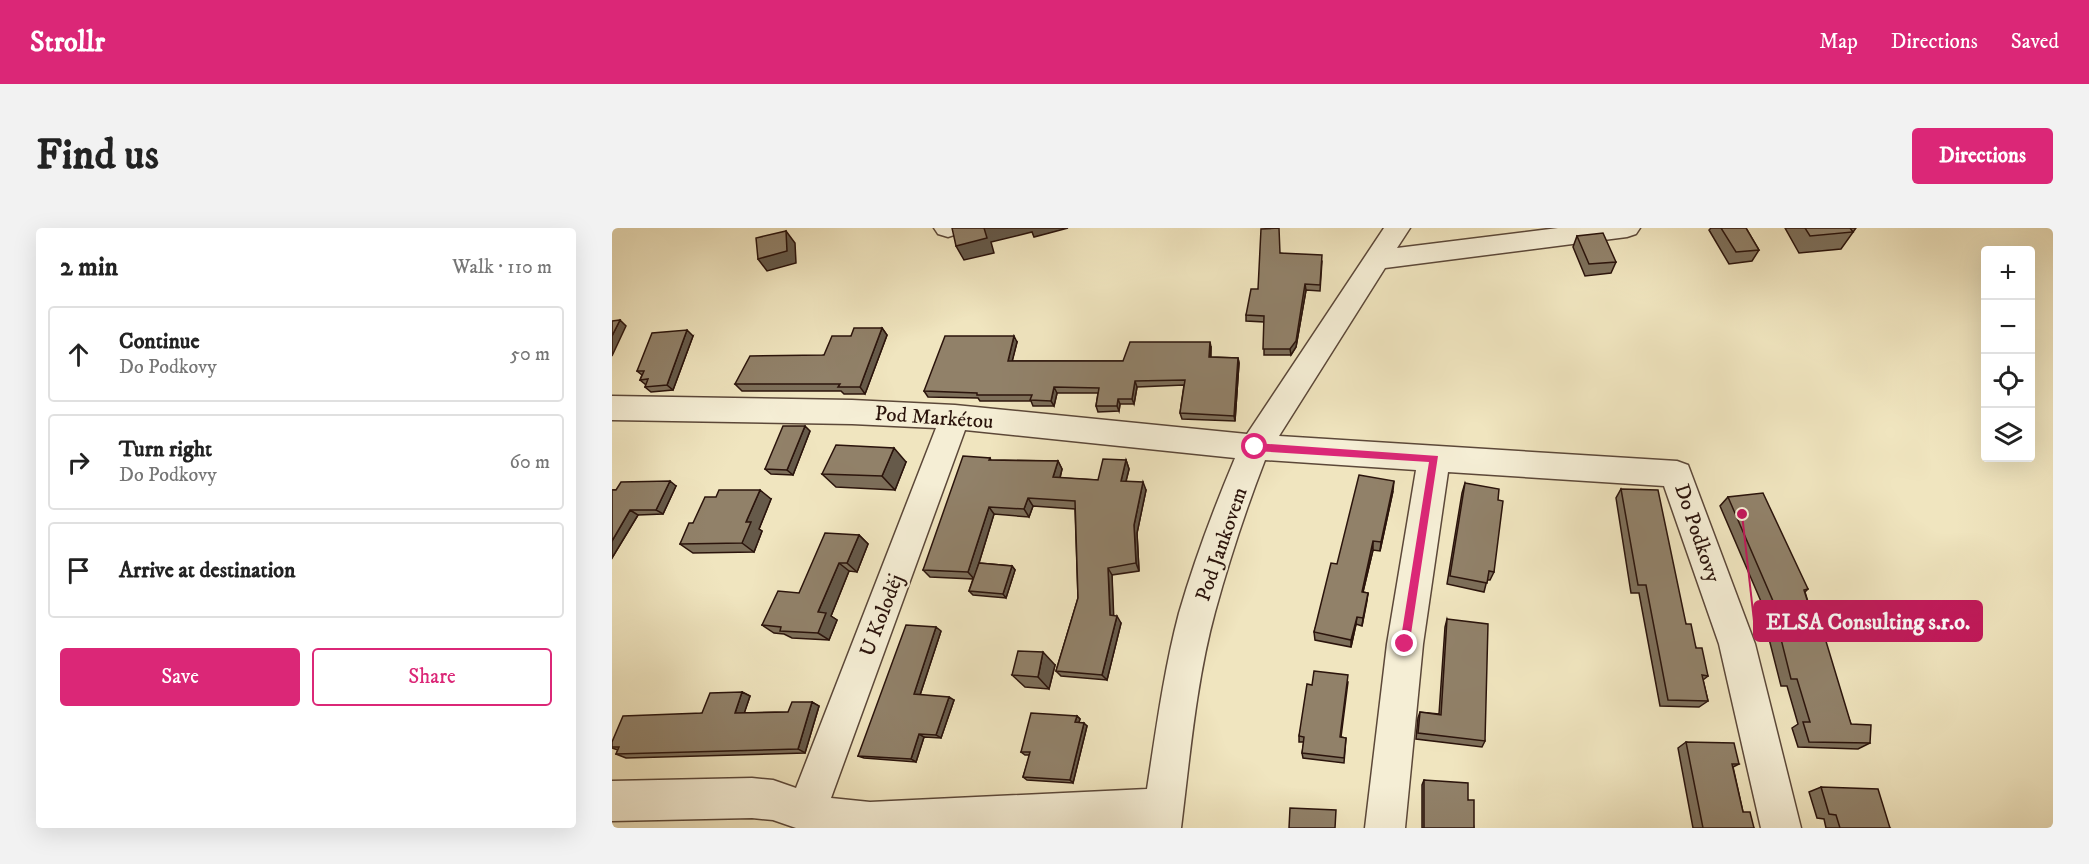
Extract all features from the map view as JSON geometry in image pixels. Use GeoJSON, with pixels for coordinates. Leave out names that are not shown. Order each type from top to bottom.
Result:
{"type":"FeatureCollection","features":[{"type":"Feature","properties":{"kind":"street","name":"Pod Jankovem"},"geometry":{"type":"LineString","coordinates":[[1162,818],[1177,712],[1197,614],[1255,447],[1397,228]]}},
{"type":"Feature","properties":{"kind":"street"},"geometry":{"type":"LineString","coordinates":[[1376,260],[1627,228]]}},
{"type":"Feature","properties":{"kind":"street","name":"Pod Markétou"},"geometry":{"type":"LineString","coordinates":[[612,408],[852,411],[955,417],[1255,447]]}},
{"type":"Feature","properties":{"kind":"street","name":"U Koloděj"},"geometry":{"type":"LineString","coordinates":[[806,812],[955,417]]}},
{"type":"Feature","properties":{"kind":"street","name":"Do Podkovy"},"geometry":{"type":"LineString","coordinates":[[1255,447],[1677,474],[1681,491],[1737,644],[1781,828]]}},
{"type":"Feature","properties":{"kind":"street"},"geometry":{"type":"LineString","coordinates":[[1385,828],[1405,644],[1434,458]]}},
{"type":"Feature","properties":{"kind":"street"},"geometry":{"type":"LineString","coordinates":[[612,801],[752,798],[773,800],[806,812],[844,820],[870,822],[1162,818]]}},
{"type":"Feature","properties":{"kind":"building"},"geometry":{"type":"Polygon","coordinates":[[[952,228],[984,228],[987,238],[956,246],[952,228]]]}},
{"type":"Feature","properties":{"kind":"building"},"geometry":{"type":"Polygon","coordinates":[[[1279,228],[1280,253],[1322,255],[1320,285],[1305,284],[1296,341],[1290,349],[1263,349],[1264,316],[1246,315],[1251,289],[1258,289],[1261,229],[1279,228]]]}},
{"type":"Feature","properties":{"kind":"building"},"geometry":{"type":"Polygon","coordinates":[[[1721,228],[1746,228],[1759,250],[1736,252],[1721,228]]]}},
{"type":"Feature","properties":{"kind":"building"},"geometry":{"type":"Polygon","coordinates":[[[1805,228],[1850,228],[1853,232],[1810,236],[1805,228]]]}},
{"type":"Feature","properties":{"kind":"building"},"geometry":{"type":"Polygon","coordinates":[[[786,231],[787,251],[758,259],[756,238],[786,231]]]}},
{"type":"Feature","properties":{"kind":"building"},"geometry":{"type":"Polygon","coordinates":[[[1603,233],[1616,262],[1589,264],[1577,236],[1603,233]]]}},
{"type":"Feature","properties":{"kind":"building"},"geometry":{"type":"Polygon","coordinates":[[[620,320],[612,336],[612,321],[620,320]]]}},
{"type":"Feature","properties":{"kind":"building"},"geometry":{"type":"Polygon","coordinates":[[[854,328],[882,328],[860,387],[838,387],[840,384],[735,384],[750,356],[824,355],[832,336],[851,336],[854,328]]]}},
{"type":"Feature","properties":{"kind":"building"},"geometry":{"type":"Polygon","coordinates":[[[687,330],[667,385],[645,387],[648,379],[640,380],[644,371],[637,371],[652,333],[687,330]]]}},
{"type":"Feature","properties":{"kind":"building"},"geometry":{"type":"Polygon","coordinates":[[[945,336],[1014,336],[1008,361],[1123,361],[1130,342],[1210,342],[1209,357],[1238,358],[1234,416],[1180,413],[1185,380],[1135,381],[1132,399],[1118,399],[1117,406],[1096,406],[1099,388],[1054,387],[1051,401],[1030,400],[1032,395],[977,395],[977,393],[924,391],[945,336]]]}},
{"type":"Feature","properties":{"kind":"building"},"geometry":{"type":"Polygon","coordinates":[[[783,426],[805,426],[787,470],[765,469],[783,426]]]}},
{"type":"Feature","properties":{"kind":"building"},"geometry":{"type":"Polygon","coordinates":[[[836,445],[894,448],[882,476],[822,474],[836,445]]]}},
{"type":"Feature","properties":{"kind":"building"},"geometry":{"type":"Polygon","coordinates":[[[963,456],[990,458],[989,460],[1058,461],[1053,477],[1098,480],[1103,459],[1126,460],[1121,481],[1143,482],[1134,525],[1136,563],[1108,568],[1110,615],[1117,616],[1102,675],[1056,671],[1078,598],[1075,501],[1028,498],[1024,509],[989,507],[968,572],[923,570],[963,456]]]}},
{"type":"Feature","properties":{"kind":"building"},"geometry":{"type":"Polygon","coordinates":[[[1359,475],[1394,481],[1381,542],[1373,541],[1362,592],[1368,593],[1363,618],[1357,617],[1351,640],[1314,632],[1331,563],[1337,564],[1359,475]]]}},
{"type":"Feature","properties":{"kind":"building"},"geometry":{"type":"Polygon","coordinates":[[[670,481],[656,510],[630,510],[612,541],[612,490],[616,490],[621,482],[670,481]]]}},
{"type":"Feature","properties":{"kind":"building"},"geometry":{"type":"Polygon","coordinates":[[[1465,483],[1499,489],[1498,500],[1503,501],[1494,572],[1489,571],[1487,583],[1450,576],[1465,483]]]}},
{"type":"Feature","properties":{"kind":"building"},"geometry":{"type":"Polygon","coordinates":[[[1621,489],[1658,490],[1686,624],[1691,624],[1696,648],[1702,648],[1708,676],[1702,675],[1708,701],[1668,700],[1646,585],[1638,585],[1621,489]]]}},
{"type":"Feature","properties":{"kind":"building"},"geometry":{"type":"Polygon","coordinates":[[[719,490],[760,490],[746,522],[751,522],[742,543],[680,544],[689,523],[693,523],[705,497],[716,497],[719,490]]]}},
{"type":"Feature","properties":{"kind":"building"},"geometry":{"type":"Polygon","coordinates":[[[1763,493],[1808,589],[1804,590],[1819,638],[1825,638],[1851,724],[1871,725],[1870,743],[1809,742],[1803,722],[1810,722],[1797,679],[1791,679],[1777,623],[1783,624],[1728,497],[1763,493]]]}},
{"type":"Feature","properties":{"kind":"building"},"geometry":{"type":"Polygon","coordinates":[[[825,533],[859,535],[847,563],[839,563],[818,612],[826,613],[818,633],[780,631],[781,627],[762,625],[778,591],[799,593],[825,533]]]}},
{"type":"Feature","properties":{"kind":"building"},"geometry":{"type":"Polygon","coordinates":[[[979,563],[1012,566],[1003,594],[969,591],[979,563]]]}},
{"type":"Feature","properties":{"kind":"building"},"geometry":{"type":"Polygon","coordinates":[[[1447,619],[1488,624],[1485,741],[1418,733],[1420,712],[1441,715],[1447,619]]]}},
{"type":"Feature","properties":{"kind":"building"},"geometry":{"type":"Polygon","coordinates":[[[906,625],[936,627],[914,694],[949,697],[936,735],[919,734],[911,759],[858,756],[906,625]]]}},
{"type":"Feature","properties":{"kind":"building"},"geometry":{"type":"Polygon","coordinates":[[[1018,651],[1043,652],[1038,677],[1012,675],[1018,651]]]}},
{"type":"Feature","properties":{"kind":"building"},"geometry":{"type":"Polygon","coordinates":[[[1314,671],[1348,675],[1340,737],[1346,738],[1344,758],[1302,753],[1304,737],[1299,736],[1307,684],[1312,685],[1314,671]]]}},
{"type":"Feature","properties":{"kind":"building"},"geometry":{"type":"Polygon","coordinates":[[[742,692],[735,713],[788,712],[792,702],[812,702],[798,749],[616,754],[619,747],[612,747],[623,716],[702,713],[710,693],[742,692]]]}},
{"type":"Feature","properties":{"kind":"building"},"geometry":{"type":"Polygon","coordinates":[[[1031,713],[1077,716],[1075,722],[1084,723],[1070,780],[1023,777],[1030,752],[1021,752],[1031,713]]]}},
{"type":"Feature","properties":{"kind":"building"},"geometry":{"type":"Polygon","coordinates":[[[1686,742],[1734,743],[1739,764],[1732,764],[1743,812],[1750,812],[1754,828],[1703,828],[1686,742]]]}},
{"type":"Feature","properties":{"kind":"building"},"geometry":{"type":"Polygon","coordinates":[[[1424,780],[1468,783],[1468,800],[1474,800],[1474,828],[1424,828],[1424,780]]]}},
{"type":"Feature","properties":{"kind":"building"},"geometry":{"type":"Polygon","coordinates":[[[1821,787],[1878,789],[1890,828],[1840,828],[1836,815],[1829,814],[1821,787]]]}},
{"type":"Feature","properties":{"kind":"building"},"geometry":{"type":"Polygon","coordinates":[[[1290,808],[1336,810],[1335,828],[1289,828],[1290,808]]]}},
{"type":"Feature","properties":{"kind":"place","name":"ELSA Consulting s.r.o."},"geometry":{"type":"Point","coordinates":[1742,514]}},
{"type":"Feature","properties":{"kind":"route"},"geometry":{"type":"LineString","coordinates":[[1255,447],[1434,458],[1405,644]]}}]}
